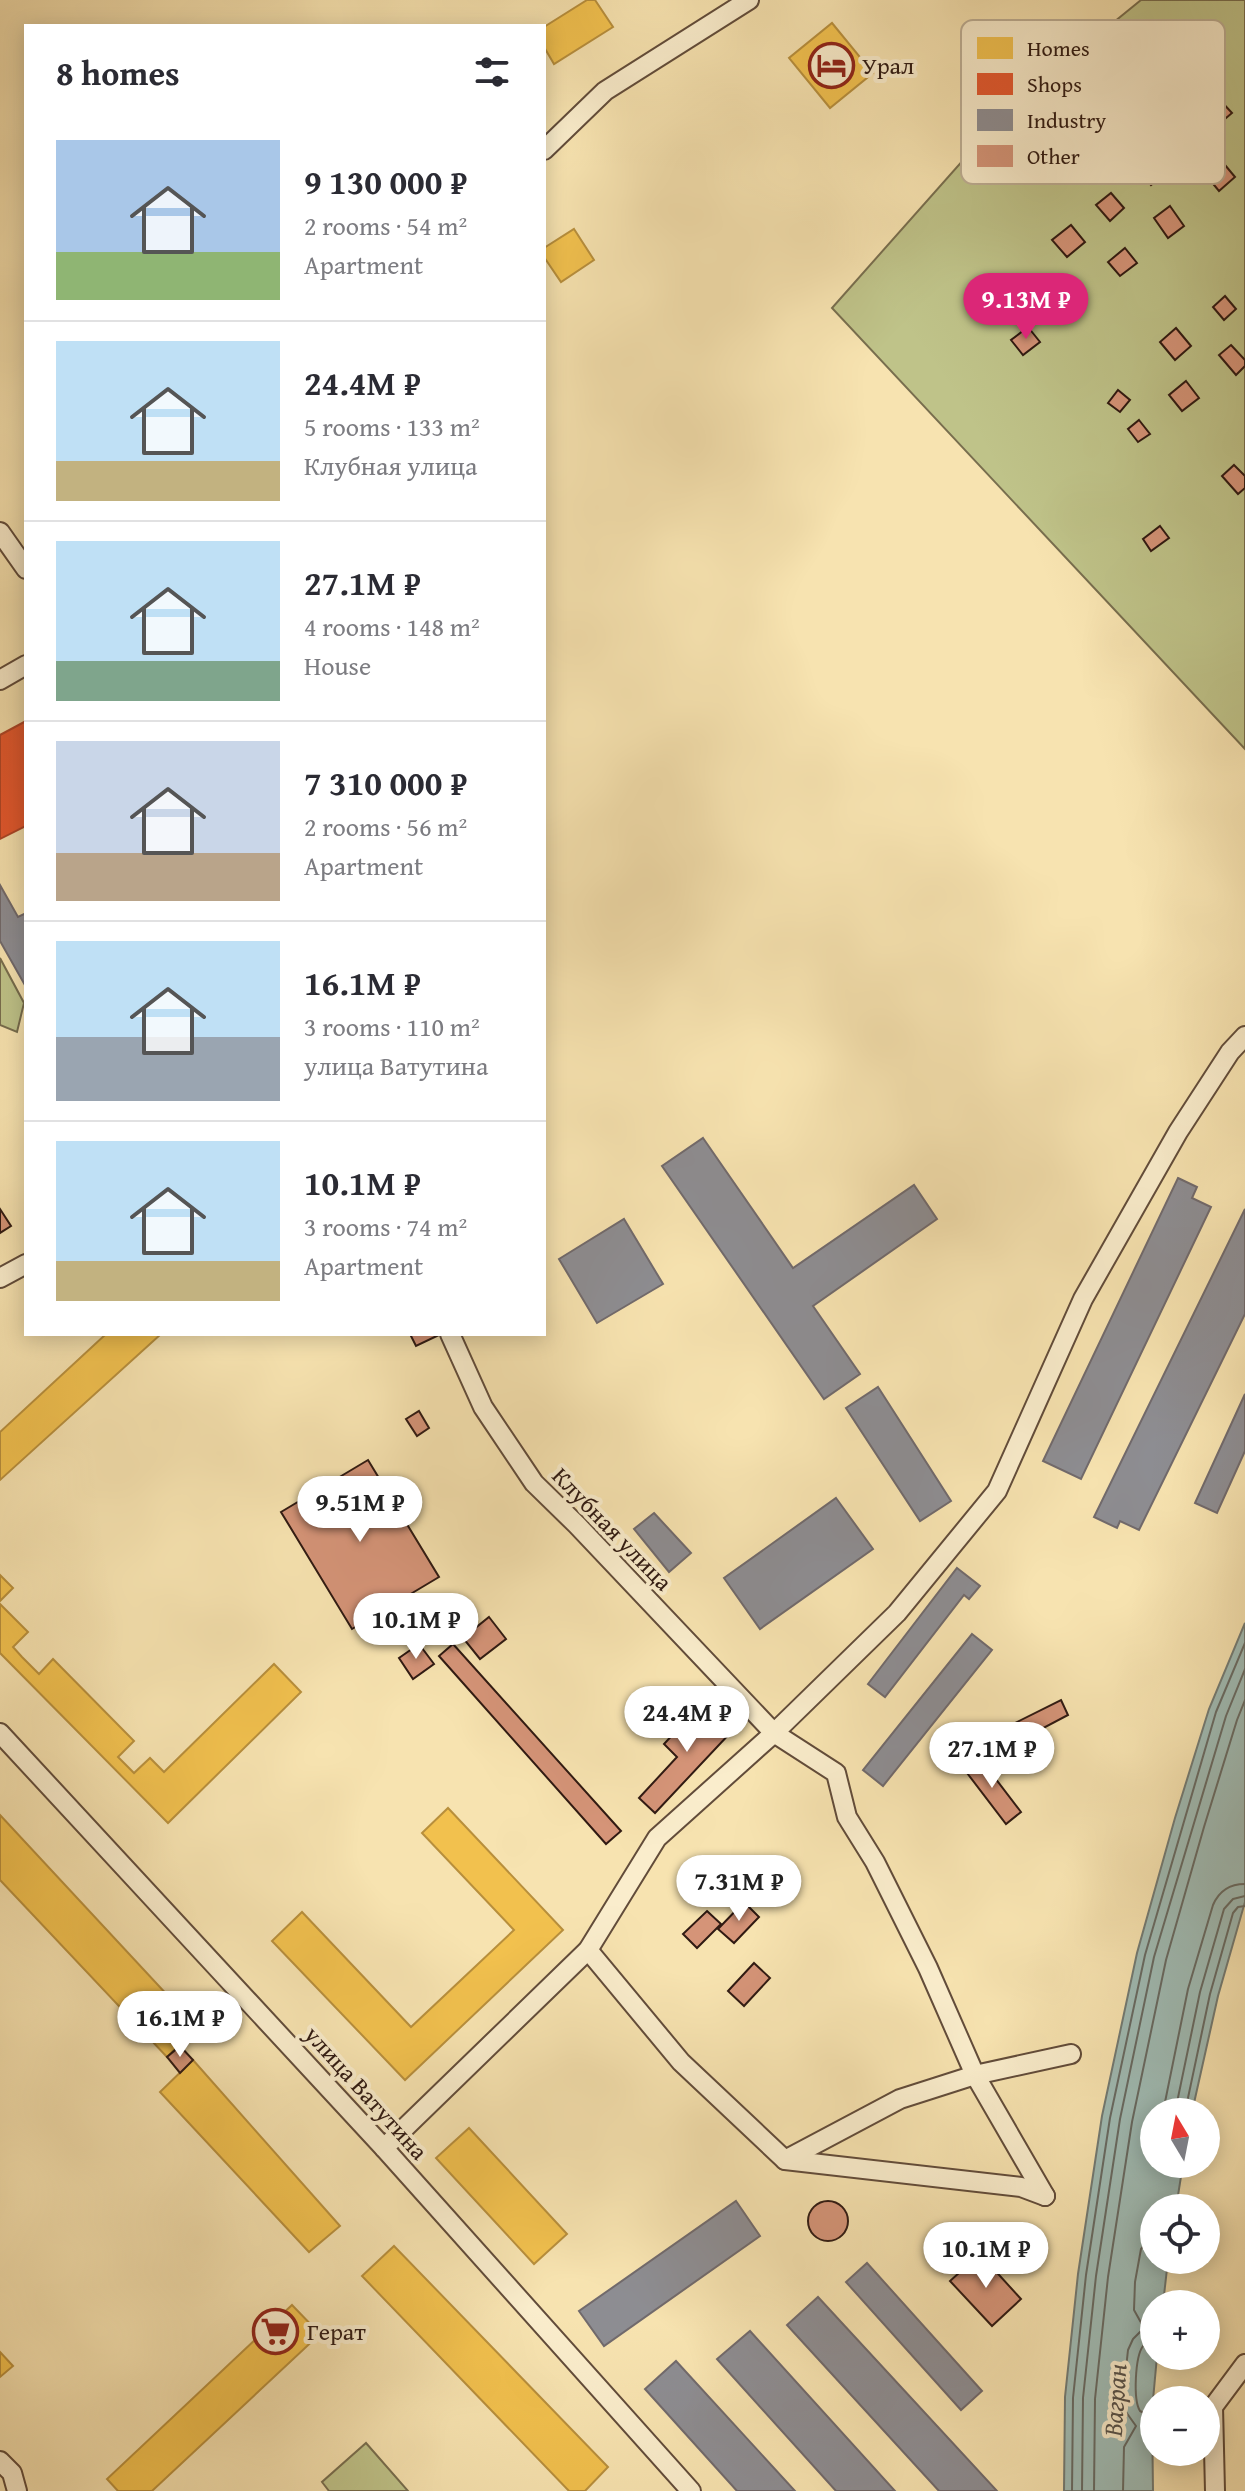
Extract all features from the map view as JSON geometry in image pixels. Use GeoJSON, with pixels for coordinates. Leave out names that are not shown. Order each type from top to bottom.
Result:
{"type":"FeatureCollection","features":[{"type":"Feature","properties":{"kind":"street"},"geometry":{"type":"LineString","coordinates":[[546,148],[605,91],[749,0]]}},
{"type":"Feature","properties":{"kind":"street"},"geometry":{"type":"LineString","coordinates":[[0,532],[24,566]]}},
{"type":"Feature","properties":{"kind":"street"},"geometry":{"type":"LineString","coordinates":[[0,680],[24,666]]}},
{"type":"Feature","properties":{"kind":"street"},"geometry":{"type":"LineString","coordinates":[[384,2148],[588,1950],[657,1838],[774,1733],[897,1613],[997,1491],[1083,1299],[1178,1132],[1230,1052],[1245,1036]]}},
{"type":"Feature","properties":{"kind":"street"},"geometry":{"type":"LineString","coordinates":[[0,1278],[24,1265]]}},
{"type":"Feature","properties":{"kind":"street","name":"Клубная улица"},"geometry":{"type":"LineString","coordinates":[[451,1336],[483,1407],[534,1483],[774,1733],[836,1773],[847,1817],[875,1862],[928,1968],[975,2075],[1045,2196],[1021,2187],[785,2160]]}},
{"type":"Feature","properties":{"kind":"street","name":"улица Ватутина"},"geometry":{"type":"LineString","coordinates":[[0,1733],[384,2148],[691,2491]]}},
{"type":"Feature","properties":{"kind":"street"},"geometry":{"type":"LineString","coordinates":[[588,1950],[681,2062],[785,2160],[900,2099],[975,2075],[1071,2054]]}},
{"type":"Feature","properties":{"kind":"street"},"geometry":{"type":"LineString","coordinates":[[1215,2491],[1213,2407],[1245,2364]]}},
{"type":"Feature","properties":{"kind":"street"},"geometry":{"type":"LineString","coordinates":[[0,2461],[12,2473],[17,2491]]}},
{"type":"Feature","properties":{"kind":"green space"},"geometry":{"type":"Polygon","coordinates":[[[1141,0],[1245,0],[1245,749],[832,308],[961,163],[961,184],[1225,184],[1225,20],[1116,20],[1141,0]]]}},
{"type":"Feature","properties":{"kind":"green space"},"geometry":{"type":"Polygon","coordinates":[[[0,958],[24,1003],[17,1032],[0,1025],[0,958]]]}},
{"type":"Feature","properties":{"kind":"green space"},"geometry":{"type":"Polygon","coordinates":[[[366,2443],[408,2491],[329,2491],[322,2482],[366,2443]]]}},
{"type":"Feature","properties":{"kind":"water","name":"Вагран"},"geometry":{"type":"Polygon","coordinates":[[[1245,1623],[1245,1902],[1218,1996],[1195,2098],[1140,2098],[1140,2178],[1181,2178],[1178,2194],[1140,2194],[1140,2274],[1166,2274],[1165,2290],[1140,2290],[1140,2370],[1156,2370],[1154,2386],[1140,2386],[1140,2466],[1153,2466],[1153,2491],[1064,2491],[1065,2397],[1078,2274],[1102,2116],[1137,1953],[1209,1709],[1245,1623]]]}},
{"type":"Feature","properties":{"kind":"building: Homes"},"geometry":{"type":"Polygon","coordinates":[[[587,0],[595,0],[613,27],[554,64],[546,50],[546,26],[587,0]]]}},
{"type":"Feature","properties":{"kind":"building: Homes","name":"Урал"},"geometry":{"type":"Polygon","coordinates":[[[832,23],[873,73],[830,108],[789,58],[832,23]]]}},
{"type":"Feature","properties":{"kind":"building: Homes"},"geometry":{"type":"Polygon","coordinates":[[[574,229],[594,260],[561,282],[546,260],[546,247],[574,229]]]}},
{"type":"Feature","properties":{"kind":"building: Homes"},"geometry":{"type":"Polygon","coordinates":[[[104,1336],[159,1336],[0,1480],[0,1432],[104,1336]]]}},
{"type":"Feature","properties":{"kind":"building: Homes"},"geometry":{"type":"Polygon","coordinates":[[[0,1575],[13,1588],[0,1601],[0,1575]]]}},
{"type":"Feature","properties":{"kind":"building: Homes"},"geometry":{"type":"Polygon","coordinates":[[[0,1604],[28,1632],[13,1647],[22,1657],[39,1674],[53,1659],[134,1741],[118,1757],[134,1773],[150,1758],[164,1772],[274,1664],[301,1692],[168,1823],[0,1653],[0,1604]]]}},
{"type":"Feature","properties":{"kind":"building: Homes"},"geometry":{"type":"Polygon","coordinates":[[[448,1808],[563,1930],[405,2080],[272,1941],[302,1912],[411,2027],[514,1930],[422,1833],[448,1808]]]}},
{"type":"Feature","properties":{"kind":"building: Homes"},"geometry":{"type":"Polygon","coordinates":[[[0,1815],[197,2027],[167,2057],[0,1880],[0,1815]]]}},
{"type":"Feature","properties":{"kind":"building: Homes"},"geometry":{"type":"Polygon","coordinates":[[[193,2060],[340,2226],[309,2252],[160,2092],[193,2060]]]}},
{"type":"Feature","properties":{"kind":"building: Homes"},"geometry":{"type":"Polygon","coordinates":[[[469,2128],[567,2234],[534,2264],[436,2158],[469,2128]]]}},
{"type":"Feature","properties":{"kind":"building: Homes"},"geometry":{"type":"Polygon","coordinates":[[[394,2246],[608,2467],[585,2491],[569,2491],[362,2276],[394,2246]]]}},
{"type":"Feature","properties":{"kind":"building: Homes"},"geometry":{"type":"Polygon","coordinates":[[[292,2305],[320,2334],[152,2491],[118,2491],[107,2479],[292,2305]]]}},
{"type":"Feature","properties":{"kind":"building: Homes"},"geometry":{"type":"Polygon","coordinates":[[[0,2352],[13,2366],[0,2377],[0,2352]]]}},
{"type":"Feature","properties":{"kind":"building: Shops"},"geometry":{"type":"Polygon","coordinates":[[[24,722],[24,827],[0,839],[0,735],[24,722]]]}},
{"type":"Feature","properties":{"kind":"building: Industry"},"geometry":{"type":"Polygon","coordinates":[[[0,885],[18,917],[24,914],[24,983],[0,941],[0,885]]]}},
{"type":"Feature","properties":{"kind":"building: Industry"},"geometry":{"type":"Polygon","coordinates":[[[703,1138],[793,1268],[914,1185],[937,1219],[813,1306],[860,1374],[824,1399],[662,1166],[703,1138]]]}},
{"type":"Feature","properties":{"kind":"building: Industry"},"geometry":{"type":"Polygon","coordinates":[[[1178,1178],[1197,1187],[1192,1198],[1211,1207],[1081,1479],[1043,1461],[1178,1178]]]}},
{"type":"Feature","properties":{"kind":"building: Industry"},"geometry":{"type":"Polygon","coordinates":[[[1245,1209],[1245,1314],[1139,1530],[1120,1521],[1117,1528],[1094,1517],[1245,1209]]]}},
{"type":"Feature","properties":{"kind":"building: Industry"},"geometry":{"type":"Polygon","coordinates":[[[624,1219],[663,1284],[597,1323],[559,1259],[624,1219]]]}},
{"type":"Feature","properties":{"kind":"building: Industry"},"geometry":{"type":"Polygon","coordinates":[[[878,1387],[951,1501],[920,1521],[846,1408],[878,1387]]]}},
{"type":"Feature","properties":{"kind":"building: Industry"},"geometry":{"type":"Polygon","coordinates":[[[1245,1394],[1245,1451],[1217,1513],[1195,1503],[1245,1394]]]}},
{"type":"Feature","properties":{"kind":"building: Industry"},"geometry":{"type":"Polygon","coordinates":[[[836,1498],[873,1549],[760,1629],[724,1578],[836,1498]]]}},
{"type":"Feature","properties":{"kind":"building: Industry"},"geometry":{"type":"Polygon","coordinates":[[[654,1513],[691,1553],[669,1572],[634,1529],[654,1513]]]}},
{"type":"Feature","properties":{"kind":"building: Industry"},"geometry":{"type":"Polygon","coordinates":[[[957,1568],[980,1586],[969,1599],[964,1595],[885,1697],[868,1684],[957,1568]]]}},
{"type":"Feature","properties":{"kind":"building: Industry"},"geometry":{"type":"Polygon","coordinates":[[[972,1634],[992,1650],[883,1786],[863,1770],[972,1634]]]}},
{"type":"Feature","properties":{"kind":"building: Industry"},"geometry":{"type":"Polygon","coordinates":[[[736,2201],[760,2236],[604,2346],[579,2311],[736,2201]]]}},
{"type":"Feature","properties":{"kind":"building: Industry"},"geometry":{"type":"Polygon","coordinates":[[[867,2263],[982,2391],[961,2410],[846,2282],[867,2263]]]}},
{"type":"Feature","properties":{"kind":"building: Industry"},"geometry":{"type":"Polygon","coordinates":[[[818,2297],[997,2491],[939,2491],[787,2325],[818,2297]]]}},
{"type":"Feature","properties":{"kind":"building: Industry"},"geometry":{"type":"Polygon","coordinates":[[[750,2331],[895,2491],[836,2491],[717,2359],[750,2331]]]}},
{"type":"Feature","properties":{"kind":"building: Industry"},"geometry":{"type":"Polygon","coordinates":[[[676,2361],[795,2491],[737,2491],[645,2389],[676,2361]]]}},
{"type":"Feature","properties":{"kind":"building: Other"},"geometry":{"type":"Polygon","coordinates":[[[1225,105],[1232,113],[1225,119],[1225,105]]]}},
{"type":"Feature","properties":{"kind":"building: Other"},"geometry":{"type":"Polygon","coordinates":[[[1225,165],[1235,177],[1219,191],[1213,184],[1225,184],[1225,165]]]}},
{"type":"Feature","properties":{"kind":"building: Other"},"geometry":{"type":"Polygon","coordinates":[[[1111,193],[1124,208],[1110,221],[1096,205],[1111,193]]]}},
{"type":"Feature","properties":{"kind":"building: Other"},"geometry":{"type":"Polygon","coordinates":[[[1170,206],[1184,226],[1168,238],[1154,218],[1170,206]]]}},
{"type":"Feature","properties":{"kind":"building: Other"},"geometry":{"type":"Polygon","coordinates":[[[1071,225],[1085,242],[1067,257],[1052,240],[1071,225]]]}},
{"type":"Feature","properties":{"kind":"building: Other"},"geometry":{"type":"Polygon","coordinates":[[[1125,248],[1137,263],[1120,276],[1108,262],[1125,248]]]}},
{"type":"Feature","properties":{"kind":"building: Other"},"geometry":{"type":"Polygon","coordinates":[[[1007,287],[1020,303],[1006,314],[993,298],[1007,287]]]}},
{"type":"Feature","properties":{"kind":"building: Other"},"geometry":{"type":"Polygon","coordinates":[[[1225,296],[1236,309],[1224,320],[1213,307],[1225,296]]]}},
{"type":"Feature","properties":{"kind":"building: Other"},"geometry":{"type":"Polygon","coordinates":[[[1028,327],[1040,342],[1023,355],[1011,340],[1028,327]]]}},
{"type":"Feature","properties":{"kind":"building: Other"},"geometry":{"type":"Polygon","coordinates":[[[1176,328],[1191,346],[1175,360],[1160,342],[1176,328]]]}},
{"type":"Feature","properties":{"kind":"building: Other"},"geometry":{"type":"Polygon","coordinates":[[[1231,345],[1245,360],[1245,366],[1236,375],[1219,355],[1231,345]]]}},
{"type":"Feature","properties":{"kind":"building: Other"},"geometry":{"type":"Polygon","coordinates":[[[1186,381],[1199,398],[1182,411],[1169,395],[1186,381]]]}},
{"type":"Feature","properties":{"kind":"building: Other"},"geometry":{"type":"Polygon","coordinates":[[[1118,390],[1130,400],[1120,412],[1108,403],[1118,390]]]}},
{"type":"Feature","properties":{"kind":"building: Other"},"geometry":{"type":"Polygon","coordinates":[[[1139,420],[1150,434],[1138,442],[1128,429],[1139,420]]]}},
{"type":"Feature","properties":{"kind":"building: Other"},"geometry":{"type":"Polygon","coordinates":[[[1234,465],[1245,476],[1245,488],[1238,494],[1222,476],[1234,465]]]}},
{"type":"Feature","properties":{"kind":"building: Other"},"geometry":{"type":"Polygon","coordinates":[[[1160,526],[1169,538],[1151,551],[1143,539],[1160,526]]]}},
{"type":"Feature","properties":{"kind":"building: Other"},"geometry":{"type":"Polygon","coordinates":[[[0,1209],[11,1226],[0,1233],[0,1209]]]}},
{"type":"Feature","properties":{"kind":"building: Other"},"geometry":{"type":"Polygon","coordinates":[[[411,1336],[437,1336],[416,1346],[411,1336]]]}},
{"type":"Feature","properties":{"kind":"building: Other"},"geometry":{"type":"Polygon","coordinates":[[[419,1411],[429,1428],[417,1436],[406,1419],[419,1411]]]}},
{"type":"Feature","properties":{"kind":"building: Other"},"geometry":{"type":"Polygon","coordinates":[[[368,1460],[439,1577],[352,1629],[281,1512],[368,1460]]]}},
{"type":"Feature","properties":{"kind":"building: Other"},"geometry":{"type":"Polygon","coordinates":[[[489,1617],[506,1639],[480,1659],[463,1638],[489,1617]]]}},
{"type":"Feature","properties":{"kind":"building: Other"},"geometry":{"type":"Polygon","coordinates":[[[419,1644],[434,1664],[413,1679],[399,1658],[419,1644]]]}},
{"type":"Feature","properties":{"kind":"building: Other"},"geometry":{"type":"Polygon","coordinates":[[[453,1644],[621,1831],[606,1844],[439,1656],[453,1644]]]}},
{"type":"Feature","properties":{"kind":"building: Other"},"geometry":{"type":"Polygon","coordinates":[[[1061,1700],[1068,1715],[1017,1742],[1009,1726],[1061,1700]]]}},
{"type":"Feature","properties":{"kind":"building: Other"},"geometry":{"type":"Polygon","coordinates":[[[703,1702],[733,1730],[655,1813],[639,1798],[677,1757],[664,1744],[703,1702]]]}},
{"type":"Feature","properties":{"kind":"building: Other"},"geometry":{"type":"Polygon","coordinates":[[[979,1757],[1021,1812],[1006,1824],[964,1769],[979,1757]]]}},
{"type":"Feature","properties":{"kind":"building: Other"},"geometry":{"type":"Polygon","coordinates":[[[744,1902],[759,1917],[734,1943],[718,1929],[744,1902]]]}},
{"type":"Feature","properties":{"kind":"building: Other"},"geometry":{"type":"Polygon","coordinates":[[[707,1911],[721,1924],[697,1948],[683,1934],[707,1911]]]}},
{"type":"Feature","properties":{"kind":"building: Other"},"geometry":{"type":"Polygon","coordinates":[[[754,1963],[770,1978],[744,2006],[728,1991],[754,1963]]]}},
{"type":"Feature","properties":{"kind":"building: Other"},"geometry":{"type":"Polygon","coordinates":[[[180,2046],[193,2060],[180,2073],[167,2057],[180,2046]]]}},
{"type":"Feature","properties":{"kind":"building: Other"},"geometry":{"type":"Polygon","coordinates":[[[828,2201],[842,2207],[848,2221],[842,2235],[828,2241],[814,2235],[808,2221],[814,2207],[828,2201]]]}},
{"type":"Feature","properties":{"kind":"building: Other"},"geometry":{"type":"Polygon","coordinates":[[[980,2254],[1021,2299],[992,2326],[950,2281],[980,2254]]]}},
{"type":"Feature","properties":{"kind":"place","name":"Урал"},"geometry":{"type":"Point","coordinates":[831,66]}},
{"type":"Feature","properties":{"kind":"place","name":"Герат"},"geometry":{"type":"Point","coordinates":[276,2332]}}]}
